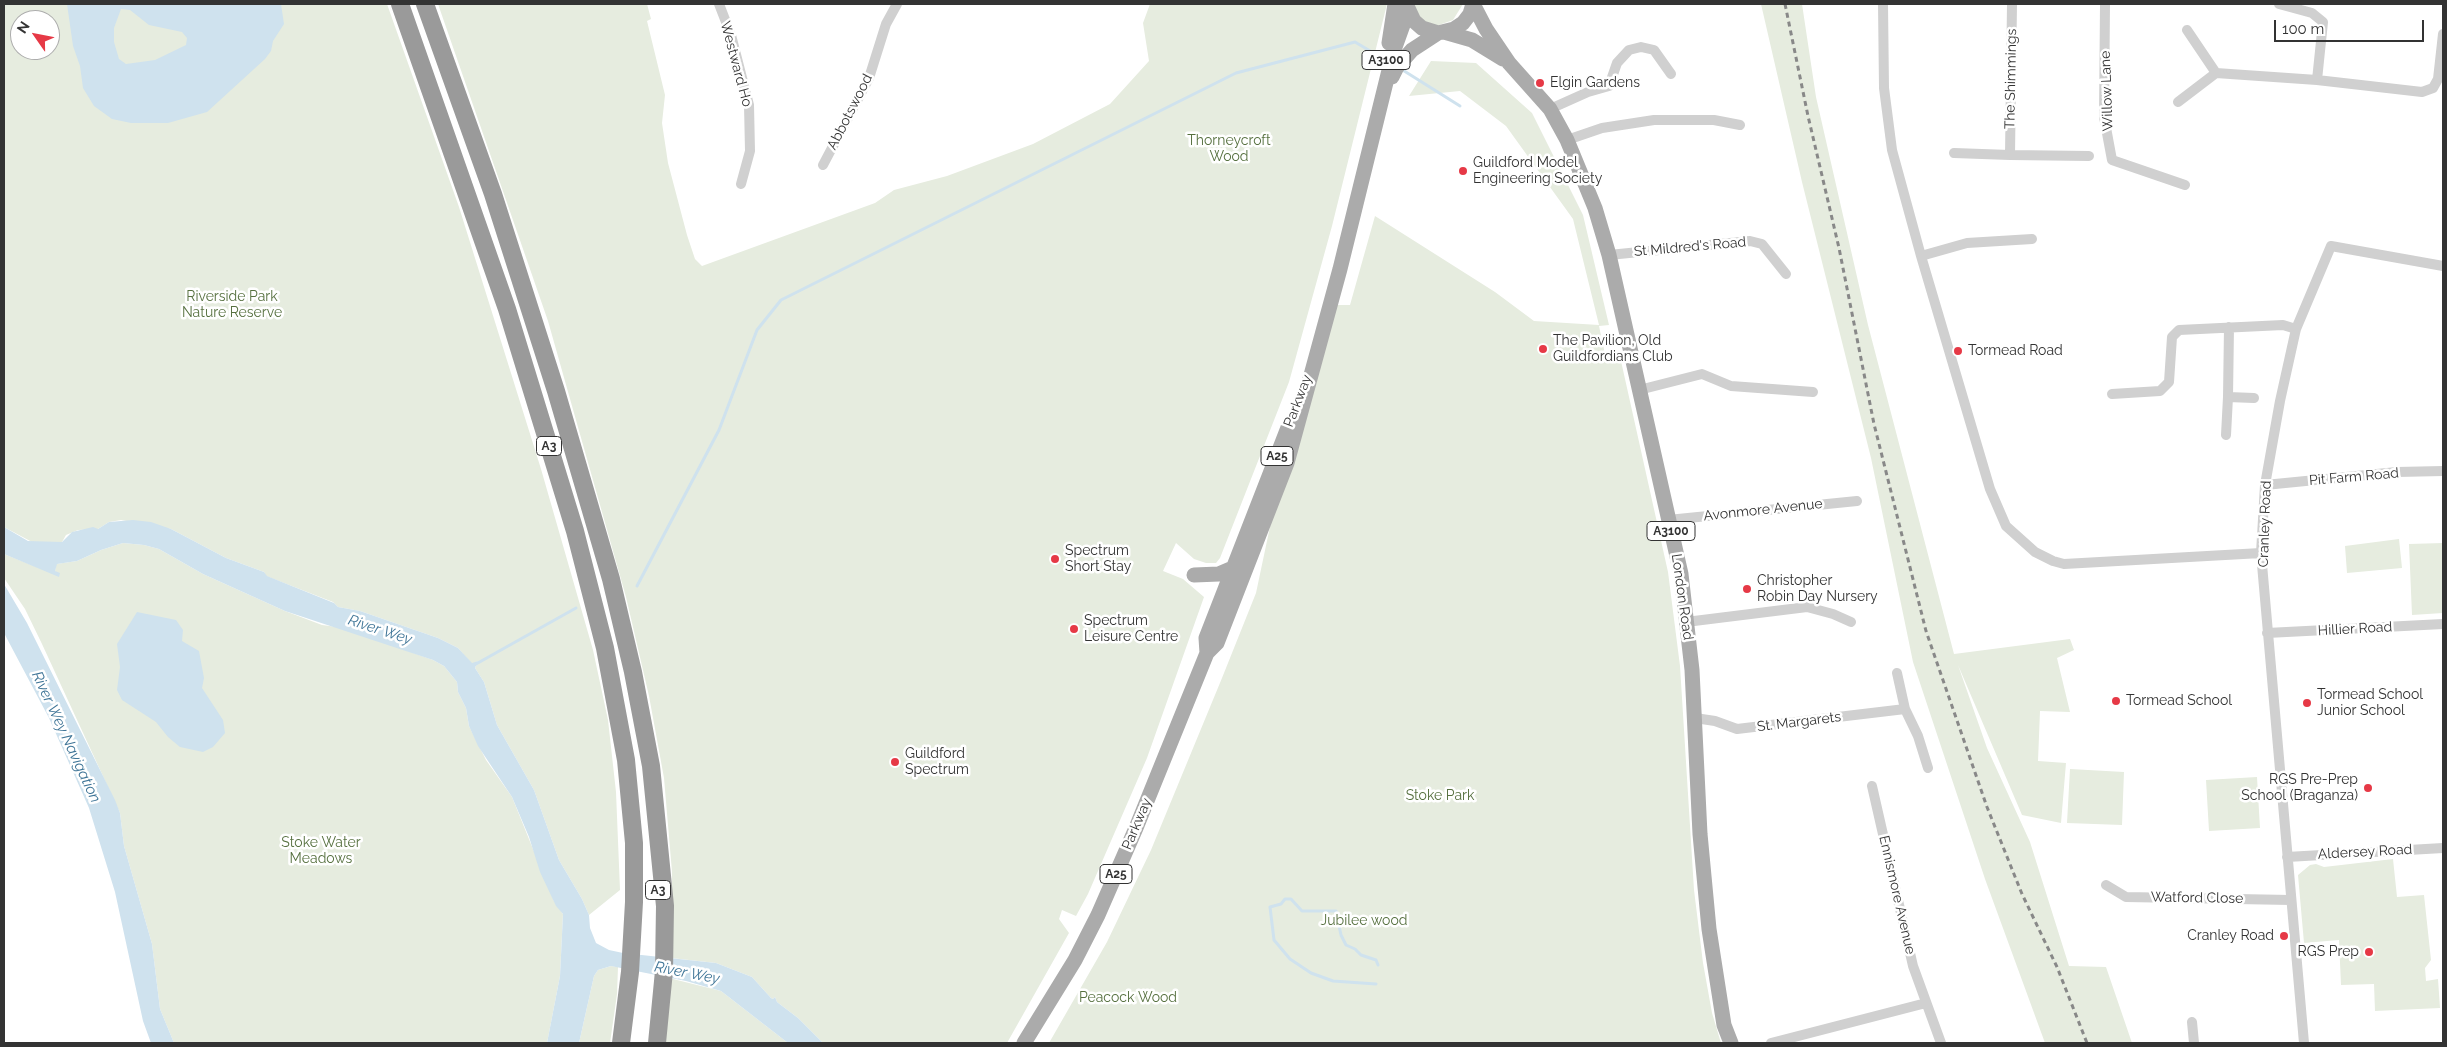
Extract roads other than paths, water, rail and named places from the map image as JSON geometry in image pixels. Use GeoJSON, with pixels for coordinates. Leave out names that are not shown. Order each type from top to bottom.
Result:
{"type":"FeatureCollection","features":[{"type":"Feature","properties":{"kind":"highway","name":"A3"},"geometry":{"type":"LineString","coordinates":[[400,4],[499,284],[567,505],[605,648],[626,760],[632,814],[634,902],[628,995],[621,1043]]}},
{"type":"Feature","properties":{"kind":"highway","name":"A3"},"geometry":{"type":"LineString","coordinates":[[426,4],[515,260],[611,579],[647,742],[665,906],[657,997]]}},
{"type":"Feature","properties":{"kind":"highway"},"geometry":{"type":"LineString","coordinates":[[647,1043],[657,997]]}},
{"type":"Feature","properties":{"kind":"highway"},"geometry":{"type":"LineString","coordinates":[[657,997],[657,1043]]}},
{"type":"Feature","properties":{"kind":"main road"},"geometry":{"type":"LineString","coordinates":[[1441,33],[1454,29],[1463,23],[1470,14],[1473,4]]}},
{"type":"Feature","properties":{"kind":"main road","name":"London Road"},"geometry":{"type":"LineString","coordinates":[[1473,4],[1486,29],[1509,63],[1550,109],[1567,140],[1595,208],[1610,255],[1681,574],[1692,670],[1700,834],[1709,929],[1724,1025],[1731,1043]]}},
{"type":"Feature","properties":{"kind":"main road","name":"London Road"},"geometry":{"type":"LineString","coordinates":[[1403,6],[1422,28],[1472,40],[1509,63]]}},
{"type":"Feature","properties":{"kind":"main road","name":"A25"},"geometry":{"type":"LineString","coordinates":[[1379,116],[1403,6]]}},
{"type":"Feature","properties":{"kind":"main road","name":"A25"},"geometry":{"type":"LineString","coordinates":[[1379,116],[1397,66],[1412,50],[1441,33]]}},
{"type":"Feature","properties":{"kind":"main road","name":"Parkway"},"geometry":{"type":"LineString","coordinates":[[1025,1043],[1075,960],[1098,915],[1208,653],[1218,643],[1287,463],[1379,116]]}},
{"type":"Feature","properties":{"kind":"main road","name":"Parkway"},"geometry":{"type":"LineString","coordinates":[[1208,653],[1206,638],[1319,344]]}},
{"type":"Feature","properties":{"kind":"main road"},"geometry":{"type":"LineString","coordinates":[[1194,576],[1219,574],[1233,568]]}},
{"type":"Feature","properties":{"kind":"street","name":"Westward Ho"},"geometry":{"type":"LineString","coordinates":[[718,4],[731,35],[749,105],[750,151],[741,184]]}},
{"type":"Feature","properties":{"kind":"street","name":"Abbotswood"},"geometry":{"type":"LineString","coordinates":[[823,165],[869,78],[886,24],[897,4]]}},
{"type":"Feature","properties":{"kind":"street"},"geometry":{"type":"LineString","coordinates":[[1884,4],[1886,112],[1892,150],[1921,256],[1990,489],[2006,526],[2025,545],[2043,557],[2064,564],[2261,553]]}},
{"type":"Feature","properties":{"kind":"street","name":"The Shimmings"},"geometry":{"type":"LineString","coordinates":[[2010,155],[2012,4]]}},
{"type":"Feature","properties":{"kind":"street","name":"Willow Lane"},"geometry":{"type":"LineString","coordinates":[[2105,4],[2104,117],[2112,160],[2185,185]]}},
{"type":"Feature","properties":{"kind":"street"},"geometry":{"type":"LineString","coordinates":[[2279,4],[2312,13],[2323,22],[2317,80]]}},
{"type":"Feature","properties":{"kind":"street"},"geometry":{"type":"LineString","coordinates":[[2186,30],[2216,73]]}},
{"type":"Feature","properties":{"kind":"street"},"geometry":{"type":"LineString","coordinates":[[2178,102],[2216,73],[2317,80],[2422,92],[2433,88],[2438,79],[2443,34]]}},
{"type":"Feature","properties":{"kind":"street"},"geometry":{"type":"LineString","coordinates":[[1550,109],[1588,92],[1609,86],[1618,64],[1629,50],[1641,47],[1654,50],[1671,74]]}},
{"type":"Feature","properties":{"kind":"street"},"geometry":{"type":"LineString","coordinates":[[1567,140],[1602,128],[1654,120],[1714,120],[1740,125]]}},
{"type":"Feature","properties":{"kind":"street"},"geometry":{"type":"LineString","coordinates":[[1954,154],[2089,156]]}},
{"type":"Feature","properties":{"kind":"street"},"geometry":{"type":"LineString","coordinates":[[1921,256],[1967,242],[2032,240]]}},
{"type":"Feature","properties":{"kind":"street","name":"St Mildred's Road"},"geometry":{"type":"LineString","coordinates":[[1610,255],[1750,241],[1762,244],[1786,274]]}},
{"type":"Feature","properties":{"kind":"street","name":"Cranley Road"},"geometry":{"type":"LineString","coordinates":[[2304,1043],[2261,553],[2265,485],[2280,401],[2296,330],[2331,246],[2443,266]]}},
{"type":"Feature","properties":{"kind":"street"},"geometry":{"type":"LineString","coordinates":[[2112,394],[2160,391],[2169,382],[2172,337],[2179,330],[2283,325],[2296,330]]}},
{"type":"Feature","properties":{"kind":"street"},"geometry":{"type":"LineString","coordinates":[[2226,435],[2229,327]]}},
{"type":"Feature","properties":{"kind":"street"},"geometry":{"type":"LineString","coordinates":[[1639,390],[1702,374],[1731,386],[1813,392]]}},
{"type":"Feature","properties":{"kind":"street"},"geometry":{"type":"LineString","coordinates":[[2228,397],[2254,398]]}},
{"type":"Feature","properties":{"kind":"street","name":"Pit Farm Road"},"geometry":{"type":"LineString","coordinates":[[2265,485],[2397,472],[2443,471]]}},
{"type":"Feature","properties":{"kind":"street","name":"Avonmore Avenue"},"geometry":{"type":"LineString","coordinates":[[1668,520],[1857,501]]}},
{"type":"Feature","properties":{"kind":"street"},"geometry":{"type":"LineString","coordinates":[[1686,622],[1807,607],[1833,614],[1851,622]]}},
{"type":"Feature","properties":{"kind":"street","name":"Hillier Road"},"geometry":{"type":"LineString","coordinates":[[2267,633],[2443,624]]}},
{"type":"Feature","properties":{"kind":"street"},"geometry":{"type":"LineString","coordinates":[[1897,673],[1905,709],[1918,736],[1928,768]]}},
{"type":"Feature","properties":{"kind":"street","name":"St. Margarets"},"geometry":{"type":"LineString","coordinates":[[1695,718],[1715,721],[1737,729],[1905,709]]}},
{"type":"Feature","properties":{"kind":"street","name":"Ennismore Avenue"},"geometry":{"type":"LineString","coordinates":[[1872,786],[1913,966],[1941,1043]]}},
{"type":"Feature","properties":{"kind":"street","name":"Aldersey Road"},"geometry":{"type":"LineString","coordinates":[[2287,857],[2443,848]]}},
{"type":"Feature","properties":{"kind":"street","name":"Watford Close"},"geometry":{"type":"LineString","coordinates":[[2106,885],[2126,897],[2291,900]]}},
{"type":"Feature","properties":{"kind":"street"},"geometry":{"type":"LineString","coordinates":[[1771,1043],[1926,1002]]}},
{"type":"Feature","properties":{"kind":"street"},"geometry":{"type":"LineString","coordinates":[[2192,1022],[2194,1043]]}},
{"type":"Feature","properties":{"kind":"water"},"geometry":{"type":"Polygon","coordinates":[[[67,4],[281,4],[284,24],[273,41],[271,51],[265,59],[207,112],[168,123],[131,123],[112,119],[94,106],[83,88],[80,66],[73,46],[67,4]],[[121,9],[114,28],[114,42],[119,59],[126,64],[155,60],[186,45],[187,38],[182,32],[149,25],[130,10],[121,9]]]}},
{"type":"Feature","properties":{"kind":"water","name":"River Wey"},"geometry":{"type":"Polygon","coordinates":[[[133,520],[151,522],[171,529],[226,558],[264,572],[267,576],[334,603],[338,607],[360,611],[438,638],[458,648],[472,663],[478,661],[475,668],[484,682],[497,725],[534,790],[559,860],[582,899],[589,915],[590,928],[596,943],[609,950],[623,953],[716,963],[752,977],[771,998],[775,997],[777,1002],[798,1018],[823,1043],[788,1043],[721,991],[686,981],[611,966],[598,970],[594,976],[579,1043],[547,1043],[560,976],[563,914],[556,906],[540,872],[529,837],[512,797],[478,746],[469,726],[466,708],[458,692],[457,682],[444,666],[433,660],[285,611],[203,574],[159,549],[123,543],[77,561],[57,564],[55,571],[60,573],[59,577],[4,554],[4,527],[28,541],[62,542],[72,532],[93,527],[98,529],[109,522],[133,520]]]}},
{"type":"Feature","properties":{"kind":"water","name":"River Wey Navigation"},"geometry":{"type":"Polygon","coordinates":[[[4,584],[27,623],[120,813],[124,846],[152,944],[160,1009],[174,1043],[151,1043],[143,1021],[115,892],[89,808],[49,718],[4,633],[4,584]]]}},
{"type":"Feature","properties":{"kind":"water"},"geometry":{"type":"Polygon","coordinates":[[[137,612],[176,620],[183,630],[182,641],[199,651],[204,678],[202,688],[223,720],[225,733],[213,747],[203,752],[180,747],[168,737],[156,722],[122,700],[117,690],[120,667],[117,644],[137,612]]]}},
{"type":"Feature","properties":{"kind":"waterway"},"geometry":{"type":"LineString","coordinates":[[637,586],[719,430],[757,330],[781,300],[1236,73],[1355,42],[1387,61]]}},
{"type":"Feature","properties":{"kind":"waterway"},"geometry":{"type":"LineString","coordinates":[[1401,69],[1460,106]]}},
{"type":"Feature","properties":{"kind":"waterway"},"geometry":{"type":"LineString","coordinates":[[476,664],[576,608]]}},
{"type":"Feature","properties":{"kind":"waterway"},"geometry":{"type":"LineString","coordinates":[[1376,984],[1333,981],[1311,973],[1290,959],[1274,940],[1270,907],[1281,904],[1285,899],[1291,899],[1302,911],[1336,911],[1340,917],[1338,921],[1341,935],[1346,945],[1355,949],[1361,955],[1376,960],[1378,965]]}},
{"type":"Feature","properties":{"kind":"railway"},"geometry":{"type":"LineString","coordinates":[[1785,4],[1808,116],[1839,248],[1874,424],[1926,631],[1987,807],[2022,894],[2057,967],[2087,1043]]}},
{"type":"Feature","properties":{"kind":"place","name":"Elgin Gardens"},"geometry":{"type":"Point","coordinates":[1540,83]}},
{"type":"Feature","properties":{"kind":"place","name":"Guildford Model Engineering Society"},"geometry":{"type":"Point","coordinates":[1463,171]}},
{"type":"Feature","properties":{"kind":"place","name":"The Pavilion, Old Guildfordians Club"},"geometry":{"type":"Point","coordinates":[1543,349]}},
{"type":"Feature","properties":{"kind":"place","name":"Tormead Road"},"geometry":{"type":"Point","coordinates":[1958,351]}},
{"type":"Feature","properties":{"kind":"place","name":"Spectrum Short Stay"},"geometry":{"type":"Point","coordinates":[1055,559]}},
{"type":"Feature","properties":{"kind":"place","name":"Christopher Robin Day Nursery"},"geometry":{"type":"Point","coordinates":[1747,589]}},
{"type":"Feature","properties":{"kind":"place","name":"Spectrum Leisure Centre"},"geometry":{"type":"Point","coordinates":[1074,629]}},
{"type":"Feature","properties":{"kind":"place","name":"Tormead School"},"geometry":{"type":"Point","coordinates":[2116,701]}},
{"type":"Feature","properties":{"kind":"place","name":"Tormead School Junior School"},"geometry":{"type":"Point","coordinates":[2307,703]}},
{"type":"Feature","properties":{"kind":"place","name":"Guildford Spectrum"},"geometry":{"type":"Point","coordinates":[895,762]}},
{"type":"Feature","properties":{"kind":"place","name":"RGS Pre-Prep School (Braganza)"},"geometry":{"type":"Point","coordinates":[2368,788]}},
{"type":"Feature","properties":{"kind":"place","name":"Cranley Road"},"geometry":{"type":"Point","coordinates":[2284,936]}},
{"type":"Feature","properties":{"kind":"place","name":"RGS Prep"},"geometry":{"type":"Point","coordinates":[2369,952]}},
{"type":"Feature","properties":{"kind":"park label","name":"Thorneycroft Wood"},"geometry":{"type":"Point","coordinates":[1229,150]}},
{"type":"Feature","properties":{"kind":"park label","name":"Riverside Park Nature Reserve"},"geometry":{"type":"Point","coordinates":[232,306]}},
{"type":"Feature","properties":{"kind":"park label","name":"Stoke Park"},"geometry":{"type":"Point","coordinates":[1440,796]}},
{"type":"Feature","properties":{"kind":"park label","name":"Stoke Water Meadows"},"geometry":{"type":"Point","coordinates":[321,852]}},
{"type":"Feature","properties":{"kind":"park label","name":"Jubilee wood"},"geometry":{"type":"Point","coordinates":[1364,921]}},
{"type":"Feature","properties":{"kind":"park label","name":"Peacock Wood"},"geometry":{"type":"Point","coordinates":[1128,998]}}]}
